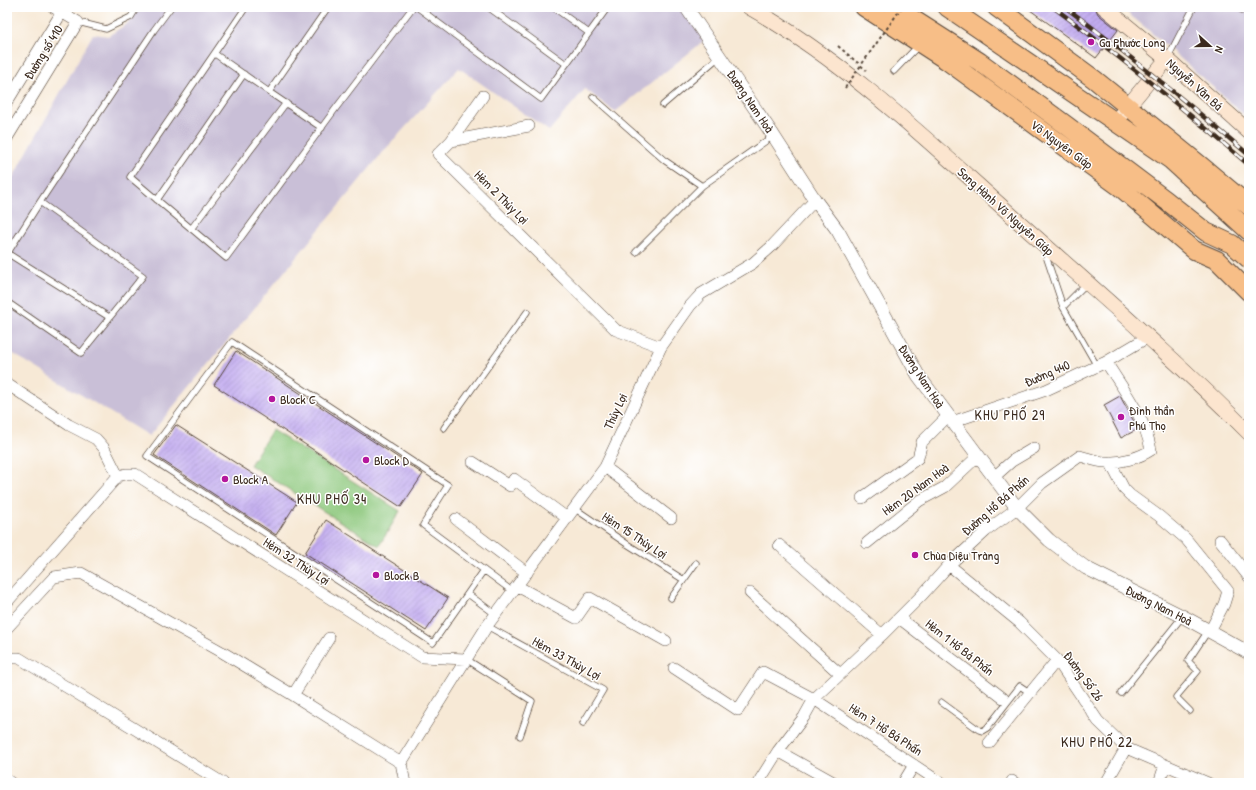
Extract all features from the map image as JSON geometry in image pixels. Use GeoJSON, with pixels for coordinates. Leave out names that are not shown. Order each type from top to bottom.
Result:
{"type":"FeatureCollection","features":[{"type":"Feature","properties":{"kind":"highway","name":"Võ Nguyên Giáp"},"geometry":{"type":"LineString","coordinates":[[864,7],[946,60],[1120,187],[1194,250],[1217,260],[1249,292]]}},
{"type":"Feature","properties":{"kind":"highway","name":"Võ Nguyên Giáp"},"geometry":{"type":"LineString","coordinates":[[894,7],[980,62],[1167,201],[1206,232],[1232,244],[1249,259]]}},
{"type":"Feature","properties":{"kind":"highway"},"geometry":{"type":"LineString","coordinates":[[947,7],[1171,160],[1249,231]]}},
{"type":"Feature","properties":{"kind":"highway"},"geometry":{"type":"LineString","coordinates":[[996,7],[1094,79],[1249,206]]}},
{"type":"Feature","properties":{"kind":"highway"},"geometry":{"type":"LineString","coordinates":[[1094,79],[1115,122]]}},
{"type":"Feature","properties":{"kind":"highway"},"geometry":{"type":"LineString","coordinates":[[1171,160],[1200,165]]}},
{"type":"Feature","properties":{"kind":"highway"},"geometry":{"type":"LineString","coordinates":[[1206,232],[1217,260]]}},
{"type":"Feature","properties":{"kind":"main road","name":"Song Hành Võ Nguyên Giáp"},"geometry":{"type":"LineString","coordinates":[[749,7],[790,32],[854,77],[884,102],[1148,337],[1202,386],[1249,433]]}},
{"type":"Feature","properties":{"kind":"main road","name":"Nguyễn Văn Bá"},"geometry":{"type":"LineString","coordinates":[[1104,7],[1167,59],[1249,132]]}},
{"type":"Feature","properties":{"kind":"main road"},"geometry":{"type":"LineString","coordinates":[[1115,122],[1167,59]]}},
{"type":"Feature","properties":{"kind":"street","name":"Đường Nam Hoà"},"geometry":{"type":"LineString","coordinates":[[686,7],[773,135],[815,200],[838,231],[918,375],[1017,508],[1049,540],[1086,568],[1182,616],[1249,653]]}},
{"type":"Feature","properties":{"kind":"street"},"geometry":{"type":"LineString","coordinates":[[58,10],[78,22]]}},
{"type":"Feature","properties":{"kind":"street","name":"Đường số 410"},"geometry":{"type":"LineString","coordinates":[[7,102],[58,10]]}},
{"type":"Feature","properties":{"kind":"street","name":"Đường số 410"},"geometry":{"type":"LineString","coordinates":[[7,138],[78,22]]}},
{"type":"Feature","properties":{"kind":"street"},"geometry":{"type":"LineString","coordinates":[[451,141],[483,96]]}},
{"type":"Feature","properties":{"kind":"street"},"geometry":{"type":"LineString","coordinates":[[451,141],[530,126]]}},
{"type":"Feature","properties":{"kind":"street","name":"Hẻm 2 Thủy Lợi"},"geometry":{"type":"LineString","coordinates":[[451,141],[438,154],[616,330],[661,347]]}},
{"type":"Feature","properties":{"kind":"street","name":"Thủy Lợi"},"geometry":{"type":"LineString","coordinates":[[401,763],[495,614],[527,573],[604,467],[661,347],[690,306],[701,294],[753,263],[767,251],[815,200]]}},
{"type":"Feature","properties":{"kind":"street","name":"Đường 440"},"geometry":{"type":"LineString","coordinates":[[950,419],[1046,390],[1101,364],[1148,337]]}},
{"type":"Feature","properties":{"kind":"street","name":"Đường Hồ Bá Phấn"},"geometry":{"type":"LineString","coordinates":[[761,782],[778,751],[804,717],[814,699],[900,618],[949,565],[986,531],[1017,508],[1042,483],[1080,456],[1110,462],[1126,460],[1151,450],[1139,416],[1101,364]]}},
{"type":"Feature","properties":{"kind":"street"},"geometry":{"type":"LineString","coordinates":[[7,384],[69,425],[96,439],[104,448],[118,476],[7,602]]}},
{"type":"Feature","properties":{"kind":"street"},"geometry":{"type":"LineString","coordinates":[[862,498],[918,458],[922,442],[950,419]]}},
{"type":"Feature","properties":{"kind":"street"},"geometry":{"type":"LineString","coordinates":[[994,477],[1012,462],[1034,448]]}},
{"type":"Feature","properties":{"kind":"street","name":"Hẻm 20 Nam Hoà"},"geometry":{"type":"LineString","coordinates":[[867,542],[919,501],[944,487],[978,456]]}},
{"type":"Feature","properties":{"kind":"street"},"geometry":{"type":"LineString","coordinates":[[473,462],[510,486],[514,479],[567,518]]}},
{"type":"Feature","properties":{"kind":"street"},"geometry":{"type":"LineString","coordinates":[[1110,462],[1124,489],[1186,539],[1228,591],[1224,604],[1209,631]]}},
{"type":"Feature","properties":{"kind":"street"},"geometry":{"type":"LineString","coordinates":[[604,467],[671,518]]}},
{"type":"Feature","properties":{"kind":"street","name":"Hẻm 32 Thủy Lợi"},"geometry":{"type":"LineString","coordinates":[[118,476],[135,474],[422,657],[466,659]]}},
{"type":"Feature","properties":{"kind":"street"},"geometry":{"type":"LineString","coordinates":[[456,519],[527,573]]}},
{"type":"Feature","properties":{"kind":"street"},"geometry":{"type":"LineString","coordinates":[[1220,540],[1249,577]]}},
{"type":"Feature","properties":{"kind":"street"},"geometry":{"type":"LineString","coordinates":[[779,544],[882,635]]}},
{"type":"Feature","properties":{"kind":"street","name":"Đường Số 26"},"geometry":{"type":"LineString","coordinates":[[949,565],[1019,622],[1057,660],[1098,721],[1126,748],[1208,783]]}},
{"type":"Feature","properties":{"kind":"street"},"geometry":{"type":"LineString","coordinates":[[7,628],[54,577],[80,573],[222,652],[401,763],[405,783]]}},
{"type":"Feature","properties":{"kind":"street"},"geometry":{"type":"LineString","coordinates":[[515,588],[576,618],[590,598],[666,641]]}},
{"type":"Feature","properties":{"kind":"street"},"geometry":{"type":"LineString","coordinates":[[750,593],[840,674]]}},
{"type":"Feature","properties":{"kind":"street","name":"Hẻm 1 Hồ Bá Phấn"},"geometry":{"type":"LineString","coordinates":[[900,618],[1003,698]]}},
{"type":"Feature","properties":{"kind":"street"},"geometry":{"type":"LineString","coordinates":[[293,695],[329,638]]}},
{"type":"Feature","properties":{"kind":"street"},"geometry":{"type":"LineString","coordinates":[[7,658],[19,658],[223,783]]}},
{"type":"Feature","properties":{"kind":"street"},"geometry":{"type":"LineString","coordinates":[[989,743],[1029,692],[1057,660]]}},
{"type":"Feature","properties":{"kind":"street","name":"Hẻm 7 Hồ Bá Phấn"},"geometry":{"type":"LineString","coordinates":[[674,668],[738,710],[763,672],[814,699],[942,783]]}},
{"type":"Feature","properties":{"kind":"street"},"geometry":{"type":"LineString","coordinates":[[1106,783],[1126,748]]}},
{"type":"Feature","properties":{"kind":"street"},"geometry":{"type":"LineString","coordinates":[[778,751],[835,783]]}},
{"type":"Feature","properties":{"kind":"street"},"geometry":{"type":"LineString","coordinates":[[903,783],[914,765]]}},
{"type":"Feature","properties":{"kind":"street"},"geometry":{"type":"LineString","coordinates":[[1159,783],[1165,765]]}},
{"type":"Feature","properties":{"kind":"street"},"geometry":{"type":"LineString","coordinates":[[7,780],[11,783]]}},
{"type":"Feature","properties":{"kind":"lane"},"geometry":{"type":"LineString","coordinates":[[78,22],[106,29],[131,18],[137,7]]}},
{"type":"Feature","properties":{"kind":"lane"},"geometry":{"type":"LineString","coordinates":[[110,317],[7,254],[154,30],[171,7]]}},
{"type":"Feature","properties":{"kind":"lane"},"geometry":{"type":"LineString","coordinates":[[246,7],[130,177],[226,258],[413,7]]}},
{"type":"Feature","properties":{"kind":"lane"},"geometry":{"type":"LineString","coordinates":[[269,92],[328,7]]}},
{"type":"Feature","properties":{"kind":"lane"},"geometry":{"type":"LineString","coordinates":[[417,7],[541,99],[608,7]]}},
{"type":"Feature","properties":{"kind":"lane"},"geometry":{"type":"LineString","coordinates":[[488,7],[566,64]]}},
{"type":"Feature","properties":{"kind":"lane"},"geometry":{"type":"LineString","coordinates":[[553,7],[589,33]]}},
{"type":"Feature","properties":{"kind":"lane"},"geometry":{"type":"LineString","coordinates":[[1167,59],[1194,7]]}},
{"type":"Feature","properties":{"kind":"lane"},"geometry":{"type":"LineString","coordinates":[[1236,7],[1249,13]]}},
{"type":"Feature","properties":{"kind":"lane"},"geometry":{"type":"LineString","coordinates":[[894,71],[920,43]]}},
{"type":"Feature","properties":{"kind":"lane"},"geometry":{"type":"LineString","coordinates":[[214,54],[322,128]]}},
{"type":"Feature","properties":{"kind":"lane"},"geometry":{"type":"LineString","coordinates":[[663,104],[720,56]]}},
{"type":"Feature","properties":{"kind":"lane"},"geometry":{"type":"LineString","coordinates":[[157,200],[244,74]]}},
{"type":"Feature","properties":{"kind":"lane"},"geometry":{"type":"LineString","coordinates":[[593,97],[664,160],[702,186]]}},
{"type":"Feature","properties":{"kind":"lane"},"geometry":{"type":"LineString","coordinates":[[191,229],[286,103]]}},
{"type":"Feature","properties":{"kind":"lane"},"geometry":{"type":"LineString","coordinates":[[636,252],[702,186],[773,135]]}},
{"type":"Feature","properties":{"kind":"lane"},"geometry":{"type":"LineString","coordinates":[[7,302],[80,353],[142,276],[40,202]]}},
{"type":"Feature","properties":{"kind":"lane"},"geometry":{"type":"LineString","coordinates":[[1042,242],[1063,307],[1101,364]]}},
{"type":"Feature","properties":{"kind":"lane"},"geometry":{"type":"LineString","coordinates":[[1063,307],[1087,283]]}},
{"type":"Feature","properties":{"kind":"lane"},"geometry":{"type":"LineString","coordinates":[[444,428],[527,312]]}},
{"type":"Feature","properties":{"kind":"lane"},"geometry":{"type":"LineString","coordinates":[[484,570],[433,643],[147,456],[232,342],[448,485],[423,525],[484,570],[515,588]]}},
{"type":"Feature","properties":{"kind":"lane","name":"Hẻm 15 Thủy Lợi"},"geometry":{"type":"LineString","coordinates":[[574,508],[684,580]]}},
{"type":"Feature","properties":{"kind":"lane"},"geometry":{"type":"LineString","coordinates":[[671,598],[696,563]]}},
{"type":"Feature","properties":{"kind":"lane"},"geometry":{"type":"LineString","coordinates":[[468,594],[495,614]]}},
{"type":"Feature","properties":{"kind":"lane"},"geometry":{"type":"LineString","coordinates":[[1121,693],[1182,616]]}},
{"type":"Feature","properties":{"kind":"lane","name":"Hẻm 33 Thủy Lợi"},"geometry":{"type":"LineString","coordinates":[[487,626],[603,690],[583,723]]}},
{"type":"Feature","properties":{"kind":"lane"},"geometry":{"type":"LineString","coordinates":[[1190,711],[1176,697],[1198,671],[1188,661],[1209,631]]}},
{"type":"Feature","properties":{"kind":"lane"},"geometry":{"type":"LineString","coordinates":[[466,659],[532,701],[520,736]]}},
{"type":"Feature","properties":{"kind":"lane"},"geometry":{"type":"LineString","coordinates":[[941,702],[982,731],[987,728],[1020,686],[1029,692]]}},
{"type":"Feature","properties":{"kind":"path"},"geometry":{"type":"LineString","coordinates":[[845,88],[902,7]]}},
{"type":"Feature","properties":{"kind":"path"},"geometry":{"type":"LineString","coordinates":[[838,46],[861,66]]}},
{"type":"Feature","properties":{"kind":"shaded area"},"geometry":{"type":"Polygon","coordinates":[[[138,7],[681,7],[705,40],[615,112],[585,89],[549,131],[459,68],[383,152],[149,436],[7,350],[7,188],[93,34],[108,36],[127,24],[138,7]]]}},
{"type":"Feature","properties":{"kind":"shaded area"},"geometry":{"type":"Polygon","coordinates":[[[1120,7],[1249,7],[1249,119],[1146,28],[1120,7]]]}},
{"type":"Feature","properties":{"kind":"green space"},"geometry":{"type":"Polygon","coordinates":[[[272,430],[400,511],[379,546],[250,465],[272,430]]]}},
{"type":"Feature","properties":{"kind":"building","name":"Ga Phước Long"},"geometry":{"type":"Polygon","coordinates":[[[1026,7],[1095,7],[1098,14],[1118,30],[1096,58],[1026,7]]]}},
{"type":"Feature","properties":{"kind":"building"},"geometry":{"type":"Polygon","coordinates":[[[236,351],[423,474],[401,507],[214,385],[236,351]]]}},
{"type":"Feature","properties":{"kind":"building","name":"Đình thần Phú Thọ"},"geometry":{"type":"Polygon","coordinates":[[[1120,396],[1138,429],[1121,438],[1104,405],[1120,396]]]}},
{"type":"Feature","properties":{"kind":"building","name":"Block A"},"geometry":{"type":"Polygon","coordinates":[[[176,425],[297,502],[276,535],[154,455],[176,425]]]}},
{"type":"Feature","properties":{"kind":"building","name":"Block B"},"geometry":{"type":"Polygon","coordinates":[[[326,520],[448,598],[426,631],[305,553],[326,520]]]}},
{"type":"Feature","properties":{"kind":"railway"},"geometry":{"type":"LineString","coordinates":[[1053,7],[1152,84],[1249,165]]}},
{"type":"Feature","properties":{"kind":"railway"},"geometry":{"type":"LineString","coordinates":[[1065,7],[1112,43],[1249,155]]}},
{"type":"Feature","properties":{"kind":"place","name":"Ga Phước Long"},"geometry":{"type":"Point","coordinates":[1091,42]}},
{"type":"Feature","properties":{"kind":"place","name":"Block C"},"geometry":{"type":"Point","coordinates":[272,399]}},
{"type":"Feature","properties":{"kind":"place","name":"Đình thần Phú Thọ"},"geometry":{"type":"Point","coordinates":[1121,417]}},
{"type":"Feature","properties":{"kind":"place","name":"Block D"},"geometry":{"type":"Point","coordinates":[366,460]}},
{"type":"Feature","properties":{"kind":"place","name":"Block A"},"geometry":{"type":"Point","coordinates":[225,479]}},
{"type":"Feature","properties":{"kind":"place","name":"Chùa Diệu Tràng"},"geometry":{"type":"Point","coordinates":[915,555]}},
{"type":"Feature","properties":{"kind":"place","name":"Block B"},"geometry":{"type":"Point","coordinates":[376,575]}},
{"type":"Feature","properties":{"kind":"district","name":"KHU PHỐ 29"},"geometry":{"type":"Point","coordinates":[1010,415]}},
{"type":"Feature","properties":{"kind":"district","name":"KHU PHỐ 34"},"geometry":{"type":"Point","coordinates":[332,499]}},
{"type":"Feature","properties":{"kind":"district","name":"KHU PHỐ 22"},"geometry":{"type":"Point","coordinates":[1097,742]}}]}
